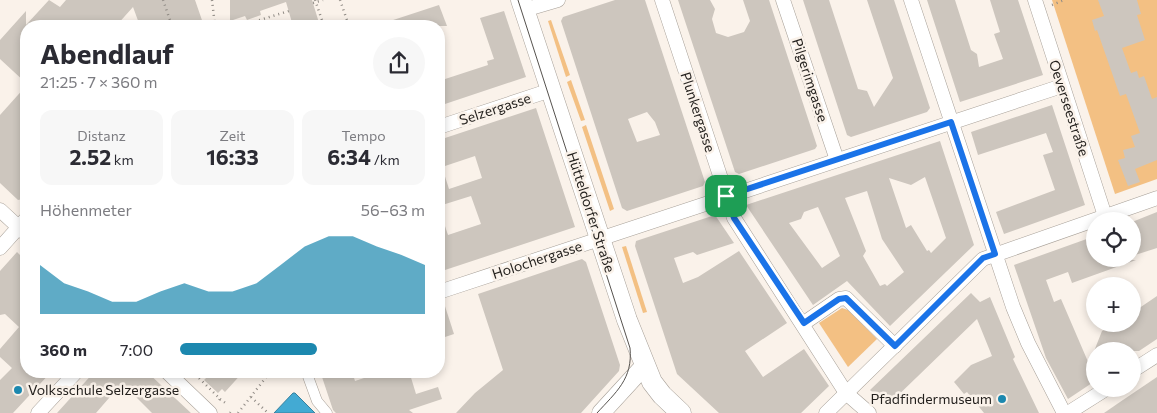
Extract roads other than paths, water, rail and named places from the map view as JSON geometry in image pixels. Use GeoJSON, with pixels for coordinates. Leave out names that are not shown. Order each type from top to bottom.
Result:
{"type":"FeatureCollection","features":[{"type":"Feature","properties":{"kind":"main road","name":"Hütteldorfer Straße"},"geometry":{"type":"LineString","coordinates":[[523,5],[627,320],[656,389],[681,413]]}},
{"type":"Feature","properties":{"kind":"street"},"geometry":{"type":"LineString","coordinates":[[523,5],[558,0]]}},
{"type":"Feature","properties":{"kind":"street","name":"Plunkergasse"},"geometry":{"type":"LineString","coordinates":[[662,0],[734,218],[804,323],[846,392]]}},
{"type":"Feature","properties":{"kind":"street","name":"Pilgerimgasse"},"geometry":{"type":"LineString","coordinates":[[783,0],[837,160]]}},
{"type":"Feature","properties":{"kind":"street"},"geometry":{"type":"LineString","coordinates":[[911,0],[995,254],[1028,343],[1064,413]]}},
{"type":"Feature","properties":{"kind":"street","name":"Oeverseestraße"},"geometry":{"type":"LineString","coordinates":[[1035,0],[1104,212]]}},
{"type":"Feature","properties":{"kind":"street","name":"Holochergasse"},"geometry":{"type":"LineString","coordinates":[[445,290],[1062,86]]}},
{"type":"Feature","properties":{"kind":"street","name":"Selzergasse"},"geometry":{"type":"LineString","coordinates":[[445,125],[551,90]]}},
{"type":"Feature","properties":{"kind":"street"},"geometry":{"type":"LineString","coordinates":[[1117,212],[1157,198]]}},
{"type":"Feature","properties":{"kind":"street"},"geometry":{"type":"LineString","coordinates":[[0,210],[20,224]]}},
{"type":"Feature","properties":{"kind":"street"},"geometry":{"type":"LineString","coordinates":[[826,413],[983,258],[1086,223]]}},
{"type":"Feature","properties":{"kind":"street"},"geometry":{"type":"LineString","coordinates":[[0,248],[20,230]]}},
{"type":"Feature","properties":{"kind":"street"},"geometry":{"type":"LineString","coordinates":[[804,323],[839,299],[846,298],[895,346]]}},
{"type":"Feature","properties":{"kind":"street"},"geometry":{"type":"LineString","coordinates":[[1141,365],[1157,355]]}},
{"type":"Feature","properties":{"kind":"street"},"geometry":{"type":"LineString","coordinates":[[601,413],[645,365]]}},
{"type":"Feature","properties":{"kind":"street"},"geometry":{"type":"LineString","coordinates":[[38,413],[70,378]]}},
{"type":"Feature","properties":{"kind":"street"},"geometry":{"type":"LineString","coordinates":[[175,378],[218,410]]}},
{"type":"Feature","properties":{"kind":"street"},"geometry":{"type":"LineString","coordinates":[[309,378],[317,401],[327,413]]}},
{"type":"Feature","properties":{"kind":"street"},"geometry":{"type":"LineString","coordinates":[[846,392],[869,413]]}},
{"type":"Feature","properties":{"kind":"street"},"geometry":{"type":"LineString","coordinates":[[1068,413],[1093,397]]}},
{"type":"Feature","properties":{"kind":"water"},"geometry":{"type":"Polygon","coordinates":[[[295,393],[315,413],[274,413],[295,393]]]}},
{"type":"Feature","properties":{"kind":"tram line"},"geometry":{"type":"LineString","coordinates":[[518,0],[630,348],[629,368],[626,377],[617,391],[597,413]]}},
{"type":"Feature","properties":{"kind":"place","name":"Volksschule Selzergasse"},"geometry":{"type":"Point","coordinates":[18,390]}},
{"type":"Feature","properties":{"kind":"place","name":"Pfadfindermuseum"},"geometry":{"type":"Point","coordinates":[1002,399]}}]}
